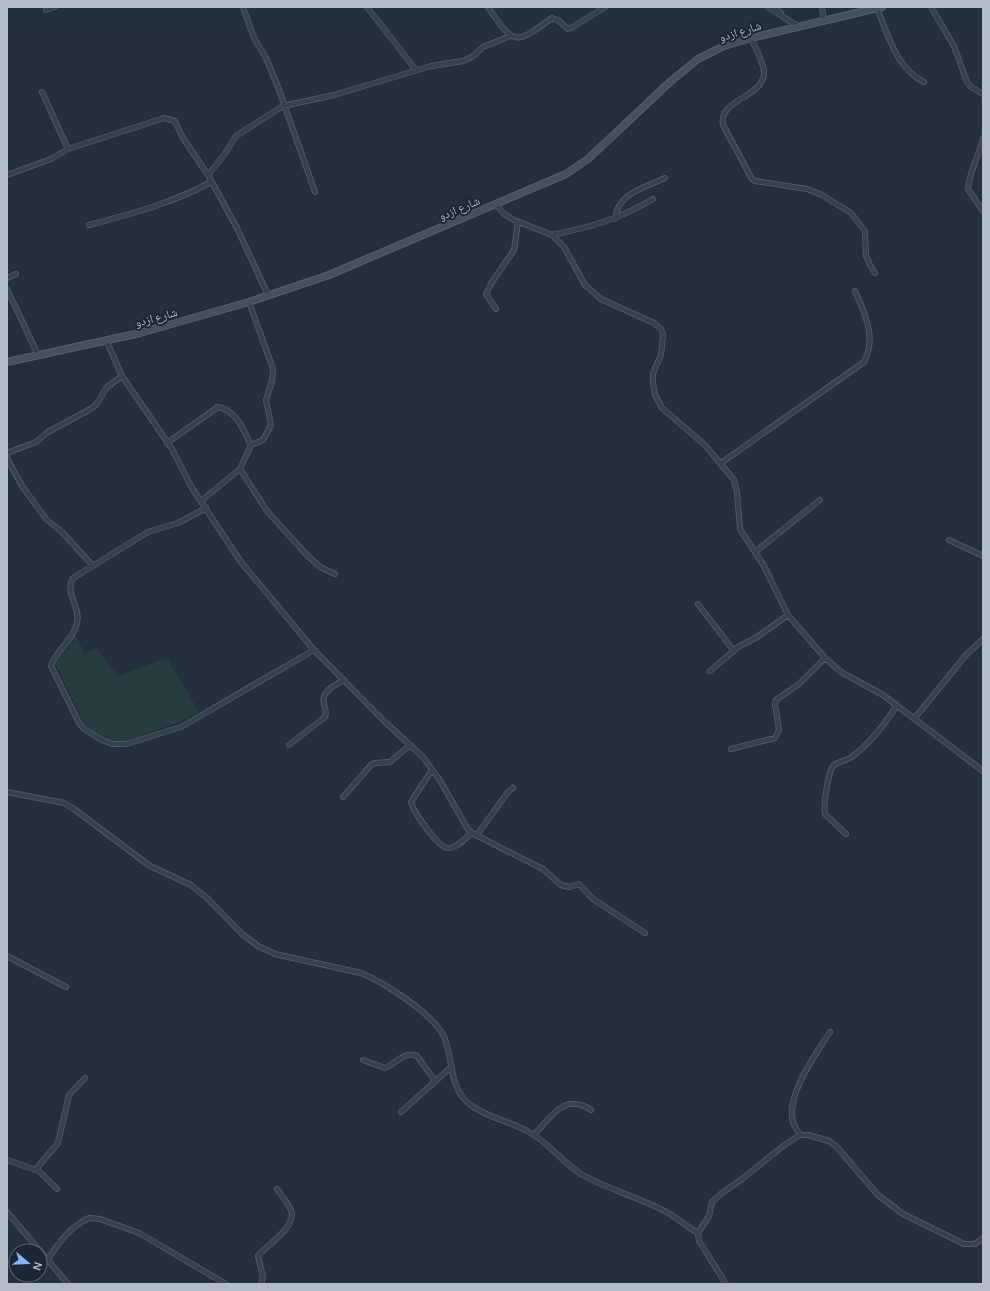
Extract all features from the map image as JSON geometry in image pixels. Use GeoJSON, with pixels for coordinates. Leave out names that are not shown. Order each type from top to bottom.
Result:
{"type":"FeatureCollection","features":[{"type":"Feature","properties":{"kind":"street"},"geometry":{"type":"LineString","coordinates":[[46,10],[55,7]]}},
{"type":"Feature","properties":{"kind":"street"},"geometry":{"type":"LineString","coordinates":[[243,7],[254,38],[266,58],[315,192]]}},
{"type":"Feature","properties":{"kind":"street"},"geometry":{"type":"LineString","coordinates":[[367,7],[416,70]]}},
{"type":"Feature","properties":{"kind":"street"},"geometry":{"type":"LineString","coordinates":[[488,7],[510,36],[517,38],[524,36],[552,18],[558,20],[568,29],[571,28],[605,7]]}},
{"type":"Feature","properties":{"kind":"street"},"geometry":{"type":"LineString","coordinates":[[768,7],[792,24],[800,27]]}},
{"type":"Feature","properties":{"kind":"street"},"geometry":{"type":"LineString","coordinates":[[775,7],[792,24]]}},
{"type":"Feature","properties":{"kind":"street"},"geometry":{"type":"LineString","coordinates":[[822,7],[824,21]]}},
{"type":"Feature","properties":{"kind":"street"},"geometry":{"type":"LineString","coordinates":[[931,7],[954,46],[967,82],[971,87],[983,94]]}},
{"type":"Feature","properties":{"kind":"street"},"geometry":{"type":"LineString","coordinates":[[880,8],[897,57],[909,73],[924,82]]}},
{"type":"Feature","properties":{"kind":"street","name":"شارع ازدو"},"geometry":{"type":"LineString","coordinates":[[7,362],[140,333],[249,302],[329,275],[566,174],[588,158],[671,81],[698,59],[724,46],[751,38],[880,8]]}},
{"type":"Feature","properties":{"kind":"street"},"geometry":{"type":"LineString","coordinates":[[208,175],[224,155],[236,136],[284,106],[334,94],[431,66],[463,61],[472,57],[483,47],[510,36]]}},
{"type":"Feature","properties":{"kind":"street"},"geometry":{"type":"LineString","coordinates":[[751,38],[763,67],[762,81],[756,90],[729,108],[723,114],[722,119],[723,125],[744,165],[755,181],[760,183],[797,186],[807,189],[822,195],[851,213],[865,232],[866,256],[875,273]]}},
{"type":"Feature","properties":{"kind":"street"},"geometry":{"type":"LineString","coordinates":[[42,92],[68,149]]}},
{"type":"Feature","properties":{"kind":"street"},"geometry":{"type":"LineString","coordinates":[[7,175],[51,159],[68,149],[164,118],[169,118],[175,121],[182,138],[208,175],[237,228],[268,295]]}},
{"type":"Feature","properties":{"kind":"street"},"geometry":{"type":"LineString","coordinates":[[983,138],[980,152],[972,164],[969,174],[968,189],[983,211]]}},
{"type":"Feature","properties":{"kind":"street"},"geometry":{"type":"LineString","coordinates":[[615,219],[616,207],[628,195],[665,178]]}},
{"type":"Feature","properties":{"kind":"street"},"geometry":{"type":"LineString","coordinates":[[88,225],[159,205],[188,194],[211,182]]}},
{"type":"Feature","properties":{"kind":"street"},"geometry":{"type":"LineString","coordinates":[[552,235],[592,227],[615,219],[653,199]]}},
{"type":"Feature","properties":{"kind":"street"},"geometry":{"type":"LineString","coordinates":[[496,204],[503,213],[518,222],[552,235],[564,246],[585,285],[601,299],[654,322],[661,329],[663,334],[662,346],[653,373],[655,395],[662,408],[706,445],[734,480],[736,486],[740,529],[764,566],[788,615],[825,658],[841,672],[883,695],[983,771]]}},
{"type":"Feature","properties":{"kind":"street"},"geometry":{"type":"LineString","coordinates":[[496,309],[486,294],[492,282],[514,250],[518,222]]}},
{"type":"Feature","properties":{"kind":"street"},"geometry":{"type":"LineString","coordinates":[[7,278],[16,274]]}},
{"type":"Feature","properties":{"kind":"street"},"geometry":{"type":"LineString","coordinates":[[7,289],[38,355]]}},
{"type":"Feature","properties":{"kind":"street"},"geometry":{"type":"LineString","coordinates":[[721,464],[864,362],[870,348],[870,332],[866,315],[855,291]]}},
{"type":"Feature","properties":{"kind":"street"},"geometry":{"type":"LineString","coordinates":[[201,501],[240,469],[251,445],[263,440],[271,425],[266,400],[273,375],[273,369],[249,302]]}},
{"type":"Feature","properties":{"kind":"street"},"geometry":{"type":"LineString","coordinates":[[106,340],[122,376],[167,443],[201,501],[242,562],[314,650],[423,757],[441,782],[459,816],[472,833],[543,869],[561,885],[569,887],[580,884],[593,899],[645,933]]}},
{"type":"Feature","properties":{"kind":"street"},"geometry":{"type":"LineString","coordinates":[[7,453],[36,442],[48,432],[96,405],[107,387],[122,376]]}},
{"type":"Feature","properties":{"kind":"street"},"geometry":{"type":"LineString","coordinates":[[167,443],[218,407],[232,412],[240,423],[251,445]]}},
{"type":"Feature","properties":{"kind":"street"},"geometry":{"type":"LineString","coordinates":[[7,458],[22,486],[46,519],[62,532],[93,566]]}},
{"type":"Feature","properties":{"kind":"street"},"geometry":{"type":"LineString","coordinates":[[240,469],[267,511],[304,553],[320,567],[335,574]]}},
{"type":"Feature","properties":{"kind":"street"},"geometry":{"type":"LineString","coordinates":[[755,552],[820,500]]}},
{"type":"Feature","properties":{"kind":"street"},"geometry":{"type":"LineString","coordinates":[[206,508],[178,523],[148,532],[73,578],[70,583],[71,593],[78,612],[77,623],[52,666],[79,723],[84,729],[102,740],[113,744],[126,744],[181,727],[314,650]]}},
{"type":"Feature","properties":{"kind":"street"},"geometry":{"type":"LineString","coordinates":[[949,540],[983,556]]}},
{"type":"Feature","properties":{"kind":"street"},"geometry":{"type":"LineString","coordinates":[[698,604],[734,651]]}},
{"type":"Feature","properties":{"kind":"street"},"geometry":{"type":"LineString","coordinates":[[710,671],[734,651],[788,615]]}},
{"type":"Feature","properties":{"kind":"street"},"geometry":{"type":"LineString","coordinates":[[914,719],[966,654],[983,639]]}},
{"type":"Feature","properties":{"kind":"street"},"geometry":{"type":"LineString","coordinates":[[731,749],[775,738],[779,730],[775,704],[776,700],[799,684],[825,658]]}},
{"type":"Feature","properties":{"kind":"street"},"geometry":{"type":"LineString","coordinates":[[289,745],[325,717],[326,712],[323,700],[325,694],[344,680]]}},
{"type":"Feature","properties":{"kind":"street"},"geometry":{"type":"LineString","coordinates":[[846,834],[825,814],[824,802],[832,768],[838,762],[848,759],[864,746],[882,728],[897,705]]}},
{"type":"Feature","properties":{"kind":"street"},"geometry":{"type":"LineString","coordinates":[[343,796],[371,765],[375,763],[390,762],[410,745]]}},
{"type":"Feature","properties":{"kind":"street"},"geometry":{"type":"LineString","coordinates":[[432,770],[412,802],[418,815],[440,845],[446,848],[452,848],[472,833]]}},
{"type":"Feature","properties":{"kind":"street"},"geometry":{"type":"LineString","coordinates":[[477,835],[512,788]]}},
{"type":"Feature","properties":{"kind":"street"},"geometry":{"type":"LineString","coordinates":[[7,792],[64,803],[74,809],[150,866],[191,885],[208,898],[242,934],[258,946],[275,954],[372,977],[418,1008],[444,1036],[450,1068],[460,1094],[467,1102],[482,1111],[511,1122],[534,1135],[581,1174],[670,1214],[698,1233]]}},
{"type":"Feature","properties":{"kind":"street"},"geometry":{"type":"LineString","coordinates":[[7,956],[66,988]]}},
{"type":"Feature","properties":{"kind":"street"},"geometry":{"type":"LineString","coordinates":[[800,1135],[793,1122],[793,1108],[797,1089],[812,1060],[830,1032]]}},
{"type":"Feature","properties":{"kind":"street"},"geometry":{"type":"LineString","coordinates":[[363,1060],[385,1068],[407,1055],[412,1054],[417,1056],[435,1081]]}},
{"type":"Feature","properties":{"kind":"street"},"geometry":{"type":"LineString","coordinates":[[401,1112],[450,1068]]}},
{"type":"Feature","properties":{"kind":"street"},"geometry":{"type":"LineString","coordinates":[[36,1170],[58,1143],[69,1095],[85,1078]]}},
{"type":"Feature","properties":{"kind":"street"},"geometry":{"type":"LineString","coordinates":[[534,1135],[560,1108],[567,1104],[582,1104],[591,1110]]}},
{"type":"Feature","properties":{"kind":"street"},"geometry":{"type":"LineString","coordinates":[[726,1284],[699,1242],[698,1233],[710,1216],[712,1202],[783,1146],[800,1135],[808,1135],[829,1141],[878,1195],[903,1214],[964,1244],[975,1244],[983,1238]]}},
{"type":"Feature","properties":{"kind":"street"},"geometry":{"type":"LineString","coordinates":[[7,1160],[36,1170],[46,1176],[57,1189]]}},
{"type":"Feature","properties":{"kind":"street"},"geometry":{"type":"LineString","coordinates":[[261,1284],[263,1277],[258,1256],[288,1225],[292,1215],[290,1209],[277,1189]]}},
{"type":"Feature","properties":{"kind":"street"},"geometry":{"type":"LineString","coordinates":[[7,1212],[34,1243]]}},
{"type":"Feature","properties":{"kind":"street"},"geometry":{"type":"LineString","coordinates":[[68,1284],[48,1259],[60,1242],[75,1226],[89,1218],[100,1219],[139,1233],[226,1284]]}},
{"type":"Feature","properties":{"kind":"green space"},"geometry":{"type":"Polygon","coordinates":[[[76,636],[85,654],[96,648],[118,676],[167,658],[199,712],[177,723],[125,741],[116,741],[102,737],[85,725],[55,664],[76,636]]]}}]}
